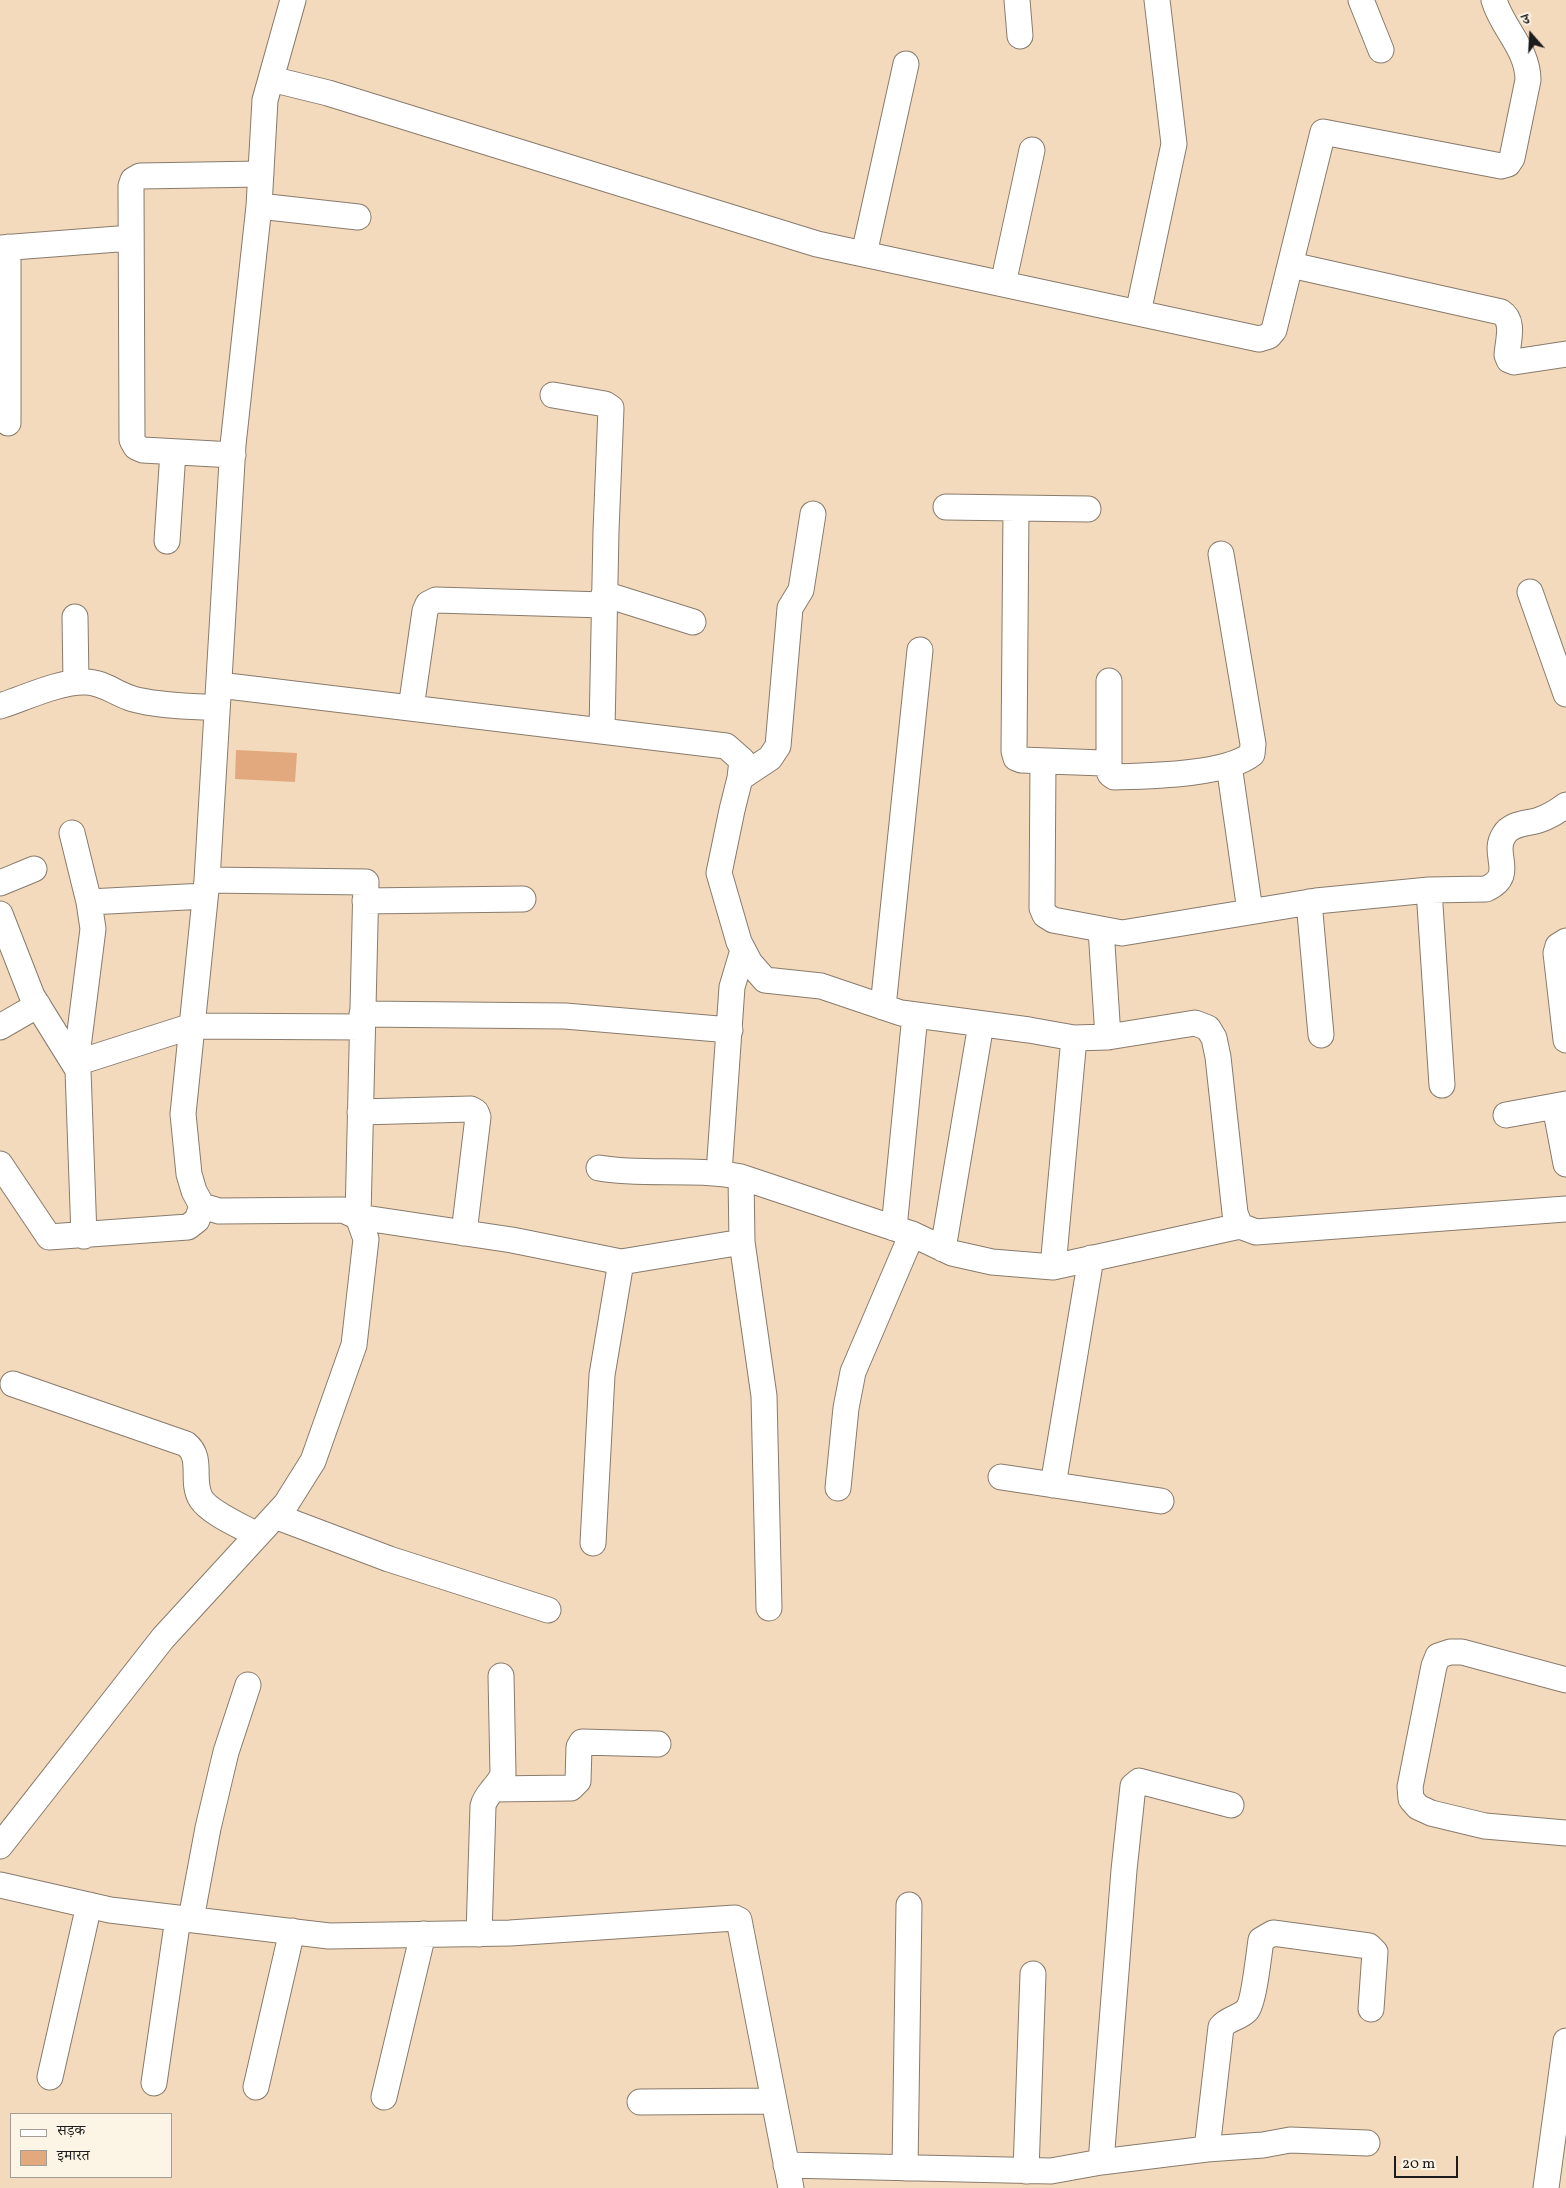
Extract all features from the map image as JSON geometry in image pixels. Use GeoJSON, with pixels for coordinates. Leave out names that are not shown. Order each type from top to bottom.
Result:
{"type":"FeatureCollection","features":[{"type":"Feature","properties":{"kind":"street"},"geometry":{"type":"LineString","coordinates":[[293,0],[265,100],[259,206],[233,455],[206,888],[183,1114],[189,1174],[194,1191],[202,1206],[219,1211],[343,1210],[358,1217],[512,1240],[621,1262],[742,1242]]}},
{"type":"Feature","properties":{"kind":"street"},"geometry":{"type":"LineString","coordinates":[[1017,0],[1020,36]]}},
{"type":"Feature","properties":{"kind":"street"},"geometry":{"type":"LineString","coordinates":[[1138,313],[1174,144],[1157,0]]}},
{"type":"Feature","properties":{"kind":"street"},"geometry":{"type":"LineString","coordinates":[[1361,0],[1381,50]]}},
{"type":"Feature","properties":{"kind":"street"},"geometry":{"type":"LineString","coordinates":[[271,79],[328,93],[817,244],[1260,339],[1269,336],[1274,330],[1292,265],[1323,132],[1501,166],[1508,164],[1512,158],[1528,80],[1528,68],[1525,58],[1494,0]]}},
{"type":"Feature","properties":{"kind":"street"},"geometry":{"type":"LineString","coordinates":[[864,254],[906,64]]}},
{"type":"Feature","properties":{"kind":"street"},"geometry":{"type":"LineString","coordinates":[[1003,284],[1032,150]]}},
{"type":"Feature","properties":{"kind":"street"},"geometry":{"type":"LineString","coordinates":[[233,455],[143,450],[136,447],[132,440],[131,186],[133,180],[140,176],[261,174]]}},
{"type":"Feature","properties":{"kind":"street"},"geometry":{"type":"LineString","coordinates":[[259,206],[358,217]]}},
{"type":"Feature","properties":{"kind":"street"},"geometry":{"type":"LineString","coordinates":[[8,423],[4,248],[131,238]]}},
{"type":"Feature","properties":{"kind":"street"},"geometry":{"type":"LineString","coordinates":[[1292,265],[1501,312],[1507,316],[1510,322],[1507,355],[1509,360],[1514,362],[1566,354]]}},
{"type":"Feature","properties":{"kind":"street"},"geometry":{"type":"LineString","coordinates":[[554,395],[605,404],[611,408],[604,599],[602,731]]}},
{"type":"Feature","properties":{"kind":"street"},"geometry":{"type":"LineString","coordinates":[[167,541],[172,452]]}},
{"type":"Feature","properties":{"kind":"street"},"geometry":{"type":"LineString","coordinates":[[946,507],[1088,509]]}},
{"type":"Feature","properties":{"kind":"street"},"geometry":{"type":"LineString","coordinates":[[1016,508],[1014,751],[1016,758],[1021,760],[1103,763],[1109,768]]}},
{"type":"Feature","properties":{"kind":"street"},"geometry":{"type":"LineString","coordinates":[[740,778],[770,758],[778,746],[790,608],[801,590],[812,514]]}},
{"type":"Feature","properties":{"kind":"street"},"geometry":{"type":"LineString","coordinates":[[1108,680],[1109,768],[1110,774],[1114,777],[1177,774],[1229,764],[1245,759],[1252,754],[1253,744],[1221,554]]}},
{"type":"Feature","properties":{"kind":"street"},"geometry":{"type":"LineString","coordinates":[[1530,592],[1566,694]]}},
{"type":"Feature","properties":{"kind":"street"},"geometry":{"type":"LineString","coordinates":[[411,708],[425,611],[428,604],[436,600],[604,599],[693,622]]}},
{"type":"Feature","properties":{"kind":"street"},"geometry":{"type":"LineString","coordinates":[[75,616],[76,682]]}},
{"type":"Feature","properties":{"kind":"street"},"geometry":{"type":"LineString","coordinates":[[883,1007],[920,650]]}},
{"type":"Feature","properties":{"kind":"street"},"geometry":{"type":"LineString","coordinates":[[0,706],[76,682],[101,684],[131,698],[144,701],[218,697],[411,708],[726,746],[742,760],[740,778],[719,873],[743,950],[750,963],[765,980],[821,986],[901,1014],[1074,1038],[1108,1037],[1195,1023],[1208,1028],[1214,1038],[1218,1057],[1235,1213],[1240,1226]]}},
{"type":"Feature","properties":{"kind":"street"},"geometry":{"type":"LineString","coordinates":[[1042,761],[1042,908],[1045,916],[1053,920],[1122,933],[1309,902],[1429,890],[1486,889],[1494,886],[1500,878],[1503,870],[1500,849],[1503,836],[1510,827],[1540,820],[1566,805]]}},
{"type":"Feature","properties":{"kind":"street"},"geometry":{"type":"LineString","coordinates":[[1229,764],[1250,911]]}},
{"type":"Feature","properties":{"kind":"street"},"geometry":{"type":"LineString","coordinates":[[72,833],[89,902],[93,929],[93,946],[76,1063]]}},
{"type":"Feature","properties":{"kind":"street"},"geometry":{"type":"LineString","coordinates":[[0,883],[34,869]]}},
{"type":"Feature","properties":{"kind":"street"},"geometry":{"type":"LineString","coordinates":[[0,1846],[163,1638],[286,1504],[313,1461],[354,1345],[366,1239],[358,1217],[366,882],[206,888],[89,902]]}},
{"type":"Feature","properties":{"kind":"street"},"geometry":{"type":"LineString","coordinates":[[1429,890],[1442,1085]]}},
{"type":"Feature","properties":{"kind":"street"},"geometry":{"type":"LineString","coordinates":[[365,900],[523,898]]}},
{"type":"Feature","properties":{"kind":"street"},"geometry":{"type":"LineString","coordinates":[[1309,902],[1321,1035]]}},
{"type":"Feature","properties":{"kind":"street"},"geometry":{"type":"LineString","coordinates":[[0,914],[32,996],[76,1063],[79,1076],[84,1236]]}},
{"type":"Feature","properties":{"kind":"street"},"geometry":{"type":"LineString","coordinates":[[1101,929],[1108,1037]]}},
{"type":"Feature","properties":{"kind":"street"},"geometry":{"type":"LineString","coordinates":[[1566,941],[1558,946],[1556,953],[1566,1040]]}},
{"type":"Feature","properties":{"kind":"street"},"geometry":{"type":"LineString","coordinates":[[743,950],[732,987],[730,1030],[730,1175],[742,1242],[764,1396],[769,1608]]}},
{"type":"Feature","properties":{"kind":"street"},"geometry":{"type":"LineString","coordinates":[[0,1027],[38,1005]]}},
{"type":"Feature","properties":{"kind":"street"},"geometry":{"type":"LineString","coordinates":[[838,1488],[846,1408],[853,1372],[903,1231],[915,1015]]}},
{"type":"Feature","properties":{"kind":"street"},"geometry":{"type":"LineString","coordinates":[[76,1063],[192,1026],[565,1016],[730,1030]]}},
{"type":"Feature","properties":{"kind":"street"},"geometry":{"type":"LineString","coordinates":[[943,1249],[981,1024]]}},
{"type":"Feature","properties":{"kind":"street"},"geometry":{"type":"LineString","coordinates":[[1053,1266],[1074,1038]]}},
{"type":"Feature","properties":{"kind":"street"},"geometry":{"type":"LineString","coordinates":[[1506,1115],[1560,1105],[1566,1164]]}},
{"type":"Feature","properties":{"kind":"street"},"geometry":{"type":"LineString","coordinates":[[360,1112],[471,1109],[476,1112],[478,1117],[464,1233]]}},
{"type":"Feature","properties":{"kind":"street"},"geometry":{"type":"LineString","coordinates":[[0,1164],[49,1237],[84,1236],[188,1227],[196,1220],[202,1206]]}},
{"type":"Feature","properties":{"kind":"street"},"geometry":{"type":"LineString","coordinates":[[599,1168],[621,1172],[730,1175],[903,1231],[971,1259],[1053,1266],[1240,1226],[1256,1232],[1566,1209]]}},
{"type":"Feature","properties":{"kind":"street"},"geometry":{"type":"LineString","coordinates":[[1053,1485],[1091,1258]]}},
{"type":"Feature","properties":{"kind":"street"},"geometry":{"type":"LineString","coordinates":[[593,1543],[602,1375],[621,1262]]}},
{"type":"Feature","properties":{"kind":"street"},"geometry":{"type":"LineString","coordinates":[[13,1384],[186,1444],[193,1449],[196,1458],[197,1488],[200,1497],[206,1505],[257,1535]]}},
{"type":"Feature","properties":{"kind":"street"},"geometry":{"type":"LineString","coordinates":[[1001,1477],[1161,1501]]}},
{"type":"Feature","properties":{"kind":"street"},"geometry":{"type":"LineString","coordinates":[[275,1516],[389,1559],[548,1610]]}},
{"type":"Feature","properties":{"kind":"street"},"geometry":{"type":"LineString","coordinates":[[1566,1680],[1462,1652],[1450,1652],[1438,1656],[1434,1666],[1410,1787],[1411,1799],[1418,1807],[1431,1813],[1485,1826],[1566,1833]]}},
{"type":"Feature","properties":{"kind":"street"},"geometry":{"type":"LineString","coordinates":[[479,1934],[483,1806],[487,1796],[503,1774],[501,1676]]}},
{"type":"Feature","properties":{"kind":"street"},"geometry":{"type":"LineString","coordinates":[[154,2082],[185,1918],[226,1752],[248,1685]]}},
{"type":"Feature","properties":{"kind":"street"},"geometry":{"type":"LineString","coordinates":[[493,1789],[571,1788],[576,1786],[578,1781],[579,1747],[582,1742],[658,1744]]}},
{"type":"Feature","properties":{"kind":"street"},"geometry":{"type":"LineString","coordinates":[[1101,2162],[1123,1879],[1133,1786],[1139,1781],[1231,1805]]}},
{"type":"Feature","properties":{"kind":"street"},"geometry":{"type":"LineString","coordinates":[[0,1885],[110,1910],[329,1936],[479,1934],[735,1918],[739,1920],[789,2177],[905,2168],[933,2178],[1051,2171],[1101,2162],[1207,2149],[1263,2145],[1290,2140],[1367,2143]]}},
{"type":"Feature","properties":{"kind":"street"},"geometry":{"type":"LineString","coordinates":[[50,2077],[88,1905]]}},
{"type":"Feature","properties":{"kind":"street"},"geometry":{"type":"LineString","coordinates":[[905,2168],[909,1905]]}},
{"type":"Feature","properties":{"kind":"street"},"geometry":{"type":"LineString","coordinates":[[256,2087],[292,1931]]}},
{"type":"Feature","properties":{"kind":"street"},"geometry":{"type":"LineString","coordinates":[[1207,2149],[1221,2027],[1226,2020],[1243,2014],[1250,2006],[1261,1940],[1266,1935],[1273,1933],[1369,1946],[1375,1952],[1371,2010]]}},
{"type":"Feature","properties":{"kind":"street"},"geometry":{"type":"LineString","coordinates":[[384,2096],[423,1934]]}},
{"type":"Feature","properties":{"kind":"street"},"geometry":{"type":"LineString","coordinates":[[1026,2171],[1033,1974]]}},
{"type":"Feature","properties":{"kind":"street"},"geometry":{"type":"LineString","coordinates":[[1546,2188],[1566,2041]]}},
{"type":"Feature","properties":{"kind":"street"},"geometry":{"type":"LineString","coordinates":[[640,2102],[774,2101]]}},
{"type":"Feature","properties":{"kind":"building"},"geometry":{"type":"Polygon","coordinates":[[[236,750],[297,753],[295,782],[235,779],[236,750]]]}}]}
